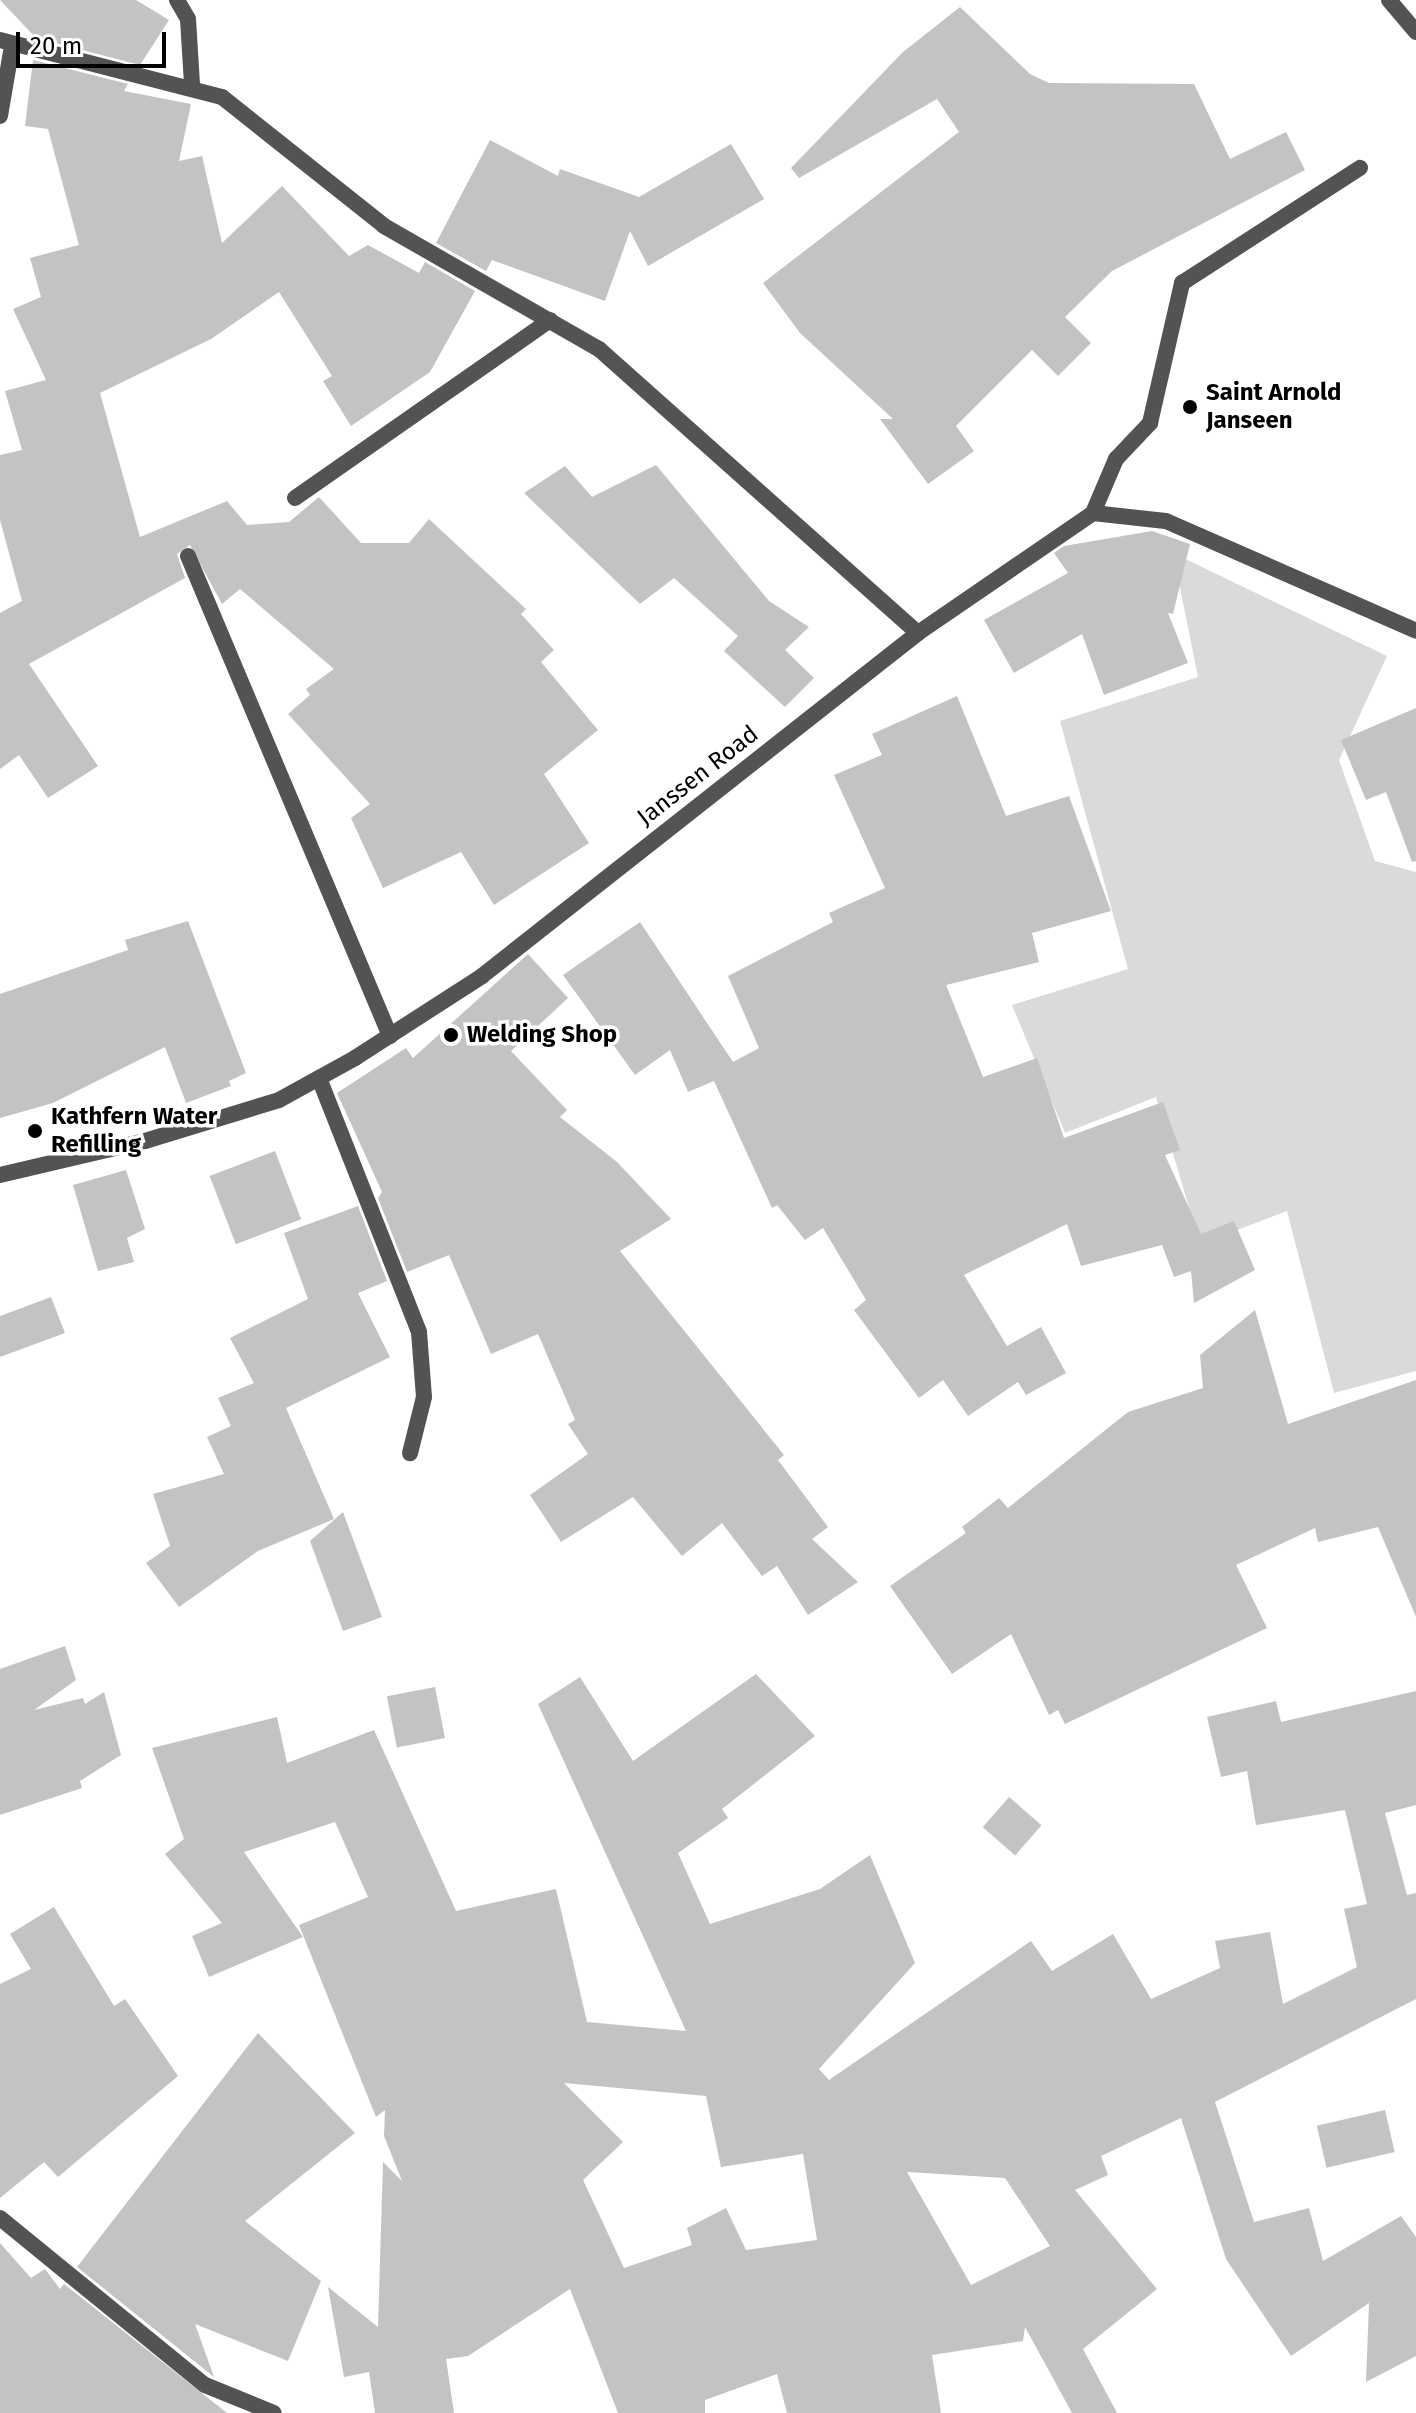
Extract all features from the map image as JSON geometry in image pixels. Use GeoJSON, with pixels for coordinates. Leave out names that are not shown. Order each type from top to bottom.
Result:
{"type":"FeatureCollection","features":[{"type":"Feature","properties":{"kind":"street"},"geometry":{"type":"LineString","coordinates":[[177,0],[188,19],[192,84]]}},
{"type":"Feature","properties":{"kind":"street"},"geometry":{"type":"LineString","coordinates":[[1389,0],[1416,32]]}},
{"type":"Feature","properties":{"kind":"street"},"geometry":{"type":"LineString","coordinates":[[0,116],[6,43],[192,84],[222,97],[384,226],[599,349],[918,633]]}},
{"type":"Feature","properties":{"kind":"street"},"geometry":{"type":"LineString","coordinates":[[1360,168],[1182,283],[1150,423],[1116,459],[1093,513],[1166,521],[1416,631]]}},
{"type":"Feature","properties":{"kind":"street"},"geometry":{"type":"LineString","coordinates":[[295,498],[550,320]]}},
{"type":"Feature","properties":{"kind":"street","name":"Janssen Road"},"geometry":{"type":"LineString","coordinates":[[0,1175],[145,1141],[279,1100],[390,1036],[482,976],[918,633],[1093,513]]}},
{"type":"Feature","properties":{"kind":"street"},"geometry":{"type":"LineString","coordinates":[[188,556],[390,1036]]}},
{"type":"Feature","properties":{"kind":"street"},"geometry":{"type":"LineString","coordinates":[[319,1078],[419,1332],[424,1397],[410,1453]]}},
{"type":"Feature","properties":{"kind":"street"},"geometry":{"type":"LineString","coordinates":[[0,2218],[205,2385],[274,2413]]}},
{"type":"Feature","properties":{"kind":"shaded area"},"geometry":{"type":"Polygon","coordinates":[[[1173,553],[1387,656],[1339,760],[1375,861],[1416,872],[1416,1371],[1334,1393],[1287,1211],[1200,1244],[1156,1097],[1065,1133],[1012,1005],[1128,969],[1060,721],[1198,677],[1173,553]]]}},
{"type":"Feature","properties":{"kind":"building"},"geometry":{"type":"Polygon","coordinates":[[[0,0],[136,0],[169,20],[140,65],[36,38],[0,0]]]}},
{"type":"Feature","properties":{"kind":"building"},"geometry":{"type":"Polygon","coordinates":[[[960,7],[1030,74],[1049,83],[1194,84],[1230,159],[1286,132],[1305,170],[1112,271],[1065,317],[1091,343],[1058,376],[1032,350],[956,426],[974,451],[928,484],[880,419],[893,419],[800,333],[763,283],[959,132],[937,99],[799,178],[791,168],[903,52],[960,7]]]}},
{"type":"Feature","properties":{"kind":"building"},"geometry":{"type":"Polygon","coordinates":[[[33,60],[128,84],[124,91],[191,104],[179,161],[202,156],[222,243],[282,186],[349,256],[368,245],[419,273],[425,262],[475,291],[430,372],[351,426],[323,381],[332,376],[279,292],[211,339],[100,393],[140,537],[227,501],[247,525],[289,522],[319,497],[361,543],[409,543],[429,519],[526,609],[521,614],[554,650],[541,662],[598,730],[544,774],[589,843],[494,905],[461,852],[383,888],[351,818],[370,804],[288,714],[310,695],[306,689],[334,669],[240,589],[222,604],[190,545],[177,554],[185,578],[29,664],[98,766],[48,798],[19,755],[0,769],[0,613],[22,601],[0,520],[0,455],[22,450],[5,391],[46,380],[13,309],[41,297],[30,258],[79,245],[48,129],[25,126],[33,60]]]}},
{"type":"Feature","properties":{"kind":"building"},"geometry":{"type":"Polygon","coordinates":[[[490,140],[558,176],[560,169],[639,197],[731,144],[764,199],[648,266],[630,231],[605,301],[492,260],[486,271],[436,243],[490,140]]]}},
{"type":"Feature","properties":{"kind":"building"},"geometry":{"type":"Polygon","coordinates":[[[656,465],[769,601],[809,627],[785,650],[814,678],[785,707],[724,651],[738,636],[674,578],[640,604],[524,493],[565,466],[592,497],[656,465]]]}},
{"type":"Feature","properties":{"kind":"building"},"geometry":{"type":"Polygon","coordinates":[[[1152,531],[1190,544],[1173,614],[1168,613],[1188,663],[1104,695],[1082,634],[1014,673],[984,620],[1068,573],[1054,553],[1064,546],[1152,531]]]}},
{"type":"Feature","properties":{"kind":"building"},"geometry":{"type":"Polygon","coordinates":[[[957,696],[1006,816],[1069,796],[1111,911],[1032,933],[1039,962],[946,985],[983,1077],[1037,1058],[1064,1138],[1163,1102],[1180,1150],[1165,1155],[1201,1234],[1234,1221],[1255,1270],[1194,1303],[1191,1271],[1174,1277],[1162,1245],[1081,1266],[1067,1224],[964,1275],[1007,1346],[1041,1327],[1066,1373],[1026,1395],[1018,1382],[968,1416],[943,1380],[919,1398],[854,1310],[866,1300],[823,1228],[805,1240],[777,1205],[772,1208],[714,1081],[688,1092],[670,1050],[635,1075],[563,975],[640,922],[733,1062],[759,1048],[728,976],[833,922],[829,913],[885,888],[834,775],[882,755],[872,734],[957,696]]]}},
{"type":"Feature","properties":{"kind":"building"},"geometry":{"type":"Polygon","coordinates":[[[1416,708],[1416,861],[1412,862],[1386,792],[1366,800],[1341,740],[1416,708]]]}},
{"type":"Feature","properties":{"kind":"building"},"geometry":{"type":"Polygon","coordinates":[[[188,921],[246,1073],[229,1081],[231,1086],[186,1103],[165,1047],[53,1103],[0,1118],[0,994],[128,950],[125,940],[188,921]]]}},
{"type":"Feature","properties":{"kind":"building"},"geometry":{"type":"Polygon","coordinates":[[[528,954],[568,998],[511,1051],[567,1110],[560,1117],[617,1162],[671,1219],[620,1251],[784,1455],[778,1460],[828,1527],[812,1539],[858,1582],[808,1615],[777,1566],[762,1576],[722,1523],[682,1556],[633,1497],[561,1542],[530,1495],[588,1454],[568,1424],[575,1420],[538,1334],[491,1354],[449,1255],[407,1272],[378,1198],[382,1192],[337,1093],[406,1048],[413,1058],[528,954]]]}},
{"type":"Feature","properties":{"kind":"building"},"geometry":{"type":"Polygon","coordinates":[[[275,1151],[301,1219],[236,1244],[210,1176],[275,1151]]]}},
{"type":"Feature","properties":{"kind":"building"},"geometry":{"type":"Polygon","coordinates":[[[126,1170],[145,1229],[127,1238],[134,1262],[98,1271],[73,1185],[126,1170]]]}},
{"type":"Feature","properties":{"kind":"building"},"geometry":{"type":"Polygon","coordinates":[[[358,1206],[387,1281],[358,1293],[390,1357],[286,1408],[334,1519],[258,1551],[179,1607],[146,1563],[170,1546],[153,1494],[224,1474],[207,1437],[231,1426],[218,1398],[254,1383],[230,1338],[308,1299],[284,1233],[358,1206]]]}},
{"type":"Feature","properties":{"kind":"building"},"geometry":{"type":"Polygon","coordinates":[[[51,1297],[65,1333],[0,1357],[0,1316],[51,1297]]]}},
{"type":"Feature","properties":{"kind":"building"},"geometry":{"type":"Polygon","coordinates":[[[1255,1310],[1288,1424],[1416,1380],[1416,1617],[1378,1527],[1318,1542],[1315,1528],[1236,1565],[1267,1628],[1065,1724],[1058,1710],[1049,1715],[1011,1634],[952,1674],[890,1586],[966,1533],[962,1527],[999,1498],[1008,1508],[1128,1412],[1203,1388],[1200,1355],[1255,1310]]]}},
{"type":"Feature","properties":{"kind":"building"},"geometry":{"type":"Polygon","coordinates":[[[343,1512],[382,1617],[343,1631],[310,1541],[343,1512]]]}},
{"type":"Feature","properties":{"kind":"building"},"geometry":{"type":"Polygon","coordinates":[[[65,1646],[76,1680],[34,1710],[83,1698],[85,1704],[104,1692],[121,1755],[80,1781],[82,1788],[0,1815],[0,1669],[65,1646]]]}},
{"type":"Feature","properties":{"kind":"building"},"geometry":{"type":"Polygon","coordinates":[[[756,1674],[815,1736],[722,1809],[728,1818],[678,1853],[710,1924],[820,1889],[870,1855],[915,1963],[819,2069],[829,2080],[1031,1941],[1052,1971],[1113,1934],[1151,1999],[1220,1968],[1215,1941],[1270,1932],[1283,2004],[1357,1967],[1344,1909],[1367,1904],[1345,1810],[1256,1825],[1247,1771],[1221,1777],[1207,1717],[1276,1701],[1281,1722],[1416,1691],[1416,1805],[1385,1813],[1407,1895],[1416,1893],[1416,1999],[1215,2102],[1254,2222],[1309,2208],[1323,2261],[1401,2216],[1416,2237],[1416,2356],[1366,2382],[1369,2303],[1291,2356],[1226,2259],[1181,2118],[1101,2156],[1108,2175],[1075,2190],[1157,2289],[1083,2349],[1117,2413],[1072,2413],[1025,2327],[1023,2341],[932,2355],[941,2413],[787,2413],[777,2374],[705,2400],[705,2413],[618,2413],[570,2289],[468,2356],[446,2359],[454,2413],[375,2413],[369,2372],[344,2377],[328,2287],[378,2327],[383,2162],[402,2181],[384,2136],[385,2110],[376,2117],[299,1925],[368,1897],[335,1822],[244,1852],[303,1937],[209,1977],[192,1936],[222,1923],[165,1854],[184,1839],[152,1748],[277,1717],[287,1763],[374,1730],[456,1911],[556,1889],[587,2022],[686,2031],[538,1704],[580,1677],[633,1761],[756,1674]],[[564,2083],[623,2142],[583,2180],[624,2268],[692,2245],[687,2228],[726,2208],[746,2250],[817,2240],[803,2154],[721,2167],[706,2096],[564,2083]],[[907,2172],[971,2285],[1050,2246],[1005,2178],[907,2172]]]}},
{"type":"Feature","properties":{"kind":"building"},"geometry":{"type":"Polygon","coordinates":[[[435,1687],[445,1738],[397,1747],[387,1696],[435,1687]]]}},
{"type":"Feature","properties":{"kind":"building"},"geometry":{"type":"Polygon","coordinates":[[[1009,1797],[1041,1825],[1015,1855],[983,1827],[1009,1797]]]}},
{"type":"Feature","properties":{"kind":"building"},"geometry":{"type":"Polygon","coordinates":[[[54,1907],[114,2006],[125,1999],[178,2076],[58,2177],[44,2162],[0,2198],[0,1984],[31,1969],[10,1934],[54,1907]]]}},
{"type":"Feature","properties":{"kind":"building"},"geometry":{"type":"Polygon","coordinates":[[[258,2033],[355,2133],[245,2221],[321,2281],[288,2361],[195,2324],[214,2377],[77,2267],[258,2033]]]}},
{"type":"Feature","properties":{"kind":"building"},"geometry":{"type":"Polygon","coordinates":[[[1385,2110],[1395,2152],[1326,2168],[1317,2126],[1385,2110]]]}},
{"type":"Feature","properties":{"kind":"building"},"geometry":{"type":"Polygon","coordinates":[[[0,2243],[31,2278],[45,2269],[60,2289],[64,2284],[227,2413],[0,2413],[0,2243]]]}},
{"type":"Feature","properties":{"kind":"place","name":"Saint Arnold Janseen"},"geometry":{"type":"Point","coordinates":[1190,407]}},
{"type":"Feature","properties":{"kind":"place","name":"Welding Shop"},"geometry":{"type":"Point","coordinates":[451,1035]}},
{"type":"Feature","properties":{"kind":"place","name":"Kathfern Water Refilling"},"geometry":{"type":"Point","coordinates":[35,1131]}}]}
